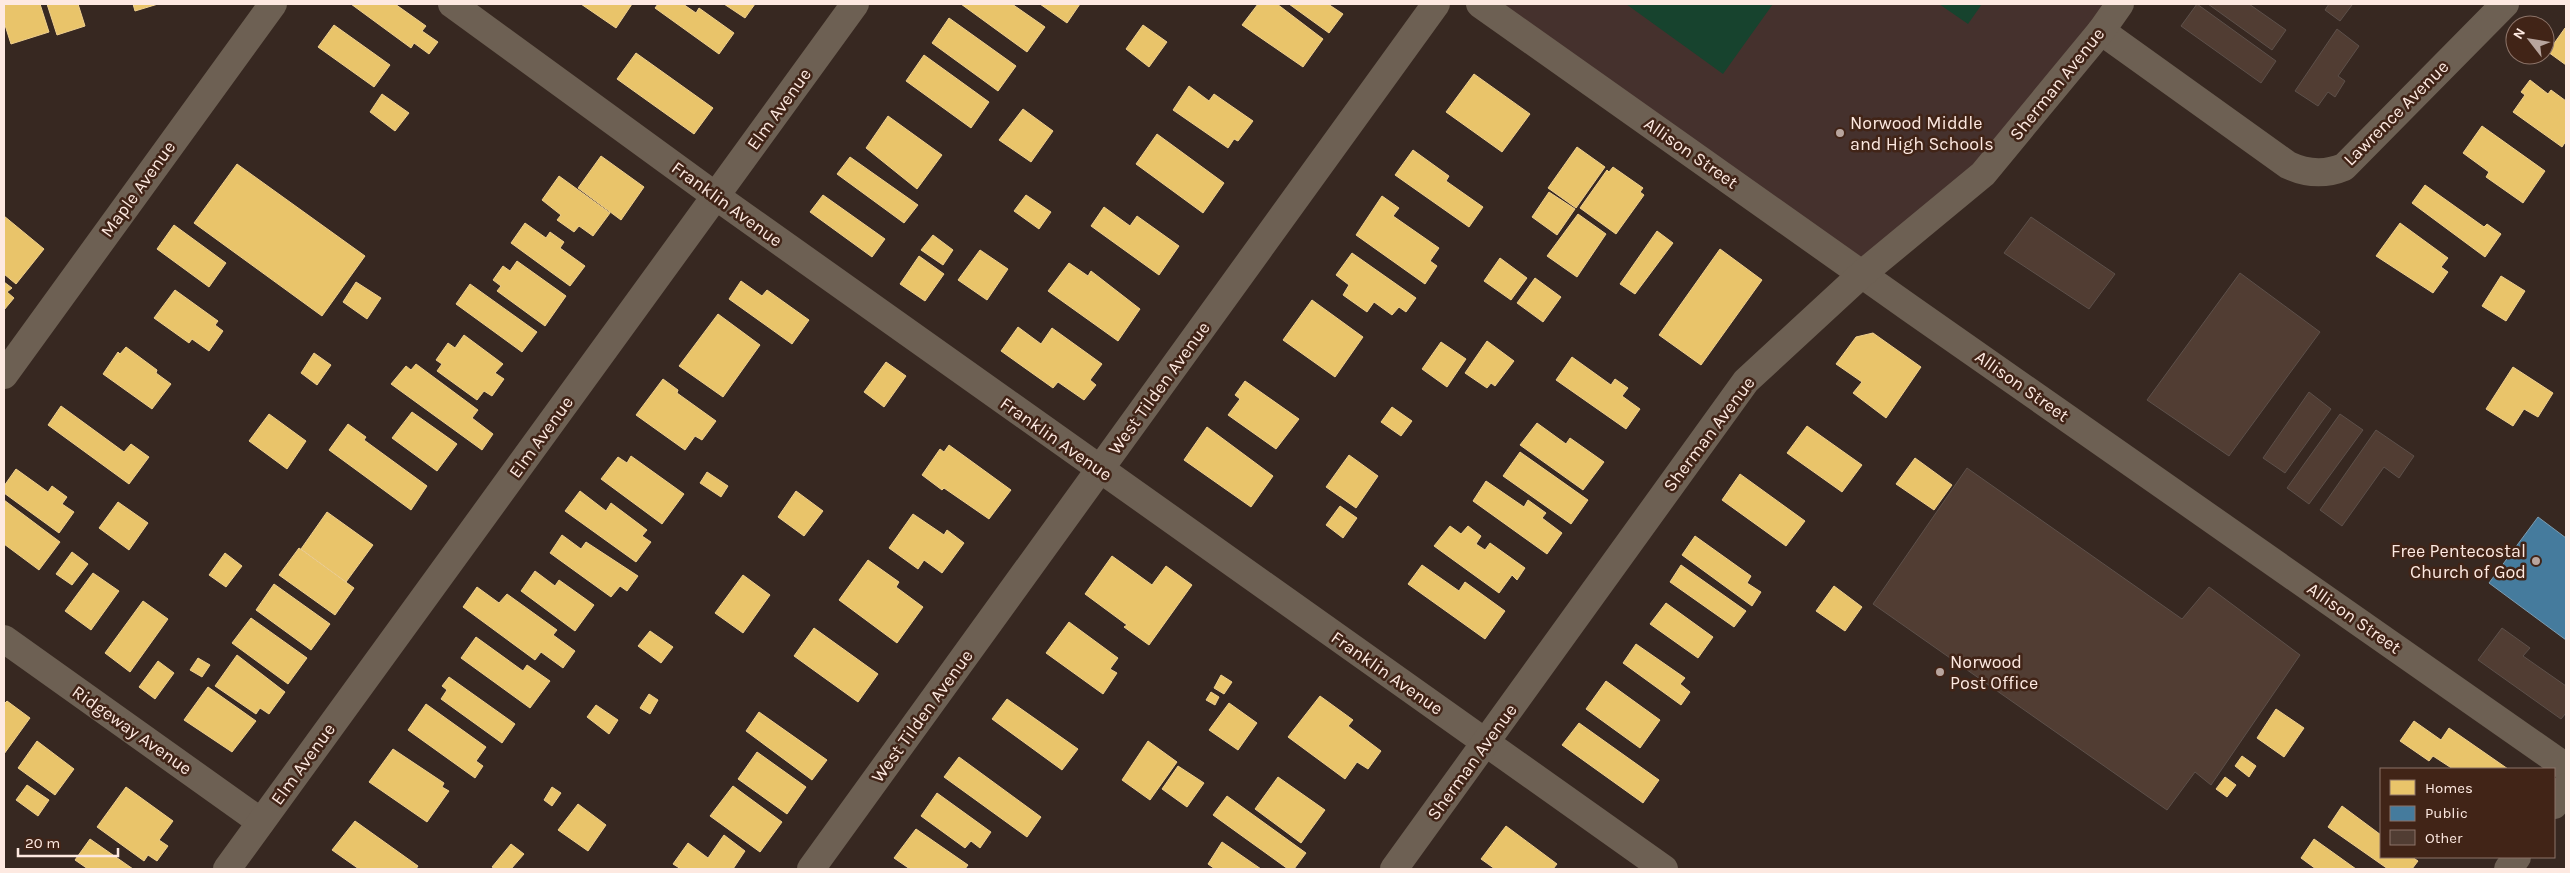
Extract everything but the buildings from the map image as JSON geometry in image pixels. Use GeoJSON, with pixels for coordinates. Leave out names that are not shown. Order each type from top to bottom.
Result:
{"type":"FeatureCollection","features":[{"type":"Feature","properties":{"kind":"street","name":"Maple Avenue"},"geometry":{"type":"LineString","coordinates":[[4,375],[273,4]]}},
{"type":"Feature","properties":{"kind":"street","name":"Franklin Avenue"},"geometry":{"type":"LineString","coordinates":[[452,4],[717,197],[1664,869]]}},
{"type":"Feature","properties":{"kind":"street","name":"Elm Avenue"},"geometry":{"type":"LineString","coordinates":[[227,869],[717,197],[855,4]]}},
{"type":"Feature","properties":{"kind":"street","name":"West Tilden Avenue"},"geometry":{"type":"LineString","coordinates":[[811,869],[1436,4]]}},
{"type":"Feature","properties":{"kind":"street","name":"Allison Street"},"geometry":{"type":"LineString","coordinates":[[1480,4],[2566,767]]}},
{"type":"Feature","properties":{"kind":"street","name":"Sherman Avenue"},"geometry":{"type":"LineString","coordinates":[[1394,869],[1746,381],[1862,274],[1983,174],[2101,31],[2120,4]]}},
{"type":"Feature","properties":{"kind":"street","name":"Lawrence Avenue"},"geometry":{"type":"LineString","coordinates":[[2101,31],[2288,165],[2299,170],[2322,174],[2344,167],[2505,4]]}},
{"type":"Feature","properties":{"kind":"street","name":"Ridgeway Avenue"},"geometry":{"type":"LineString","coordinates":[[4,639],[261,822]]}},
{"type":"Feature","properties":{"kind":"street"},"geometry":{"type":"LineString","coordinates":[[2555,804],[2566,787]]}},
{"type":"Feature","properties":{"kind":"street"},"geometry":{"type":"LineString","coordinates":[[2508,869],[2516,858]]}},
{"type":"Feature","properties":{"kind":"shaded area","name":"Norwood Middle and High Schools"},"geometry":{"type":"Polygon","coordinates":[[[1480,4],[2120,4],[1983,174],[1862,274],[1480,4]]]}},
{"type":"Feature","properties":{"kind":"green space"},"geometry":{"type":"Polygon","coordinates":[[[1626,4],[1773,4],[1723,74],[1626,4]]]}},
{"type":"Feature","properties":{"kind":"green space"},"geometry":{"type":"Polygon","coordinates":[[[1939,4],[1982,4],[1968,24],[1939,4]]]}},
{"type":"Feature","properties":{"kind":"place","name":"Norwood Middle and High Schools"},"geometry":{"type":"Point","coordinates":[1840,133]}},
{"type":"Feature","properties":{"kind":"place","name":"Free Pentecostal Church of God"},"geometry":{"type":"Point","coordinates":[2536,561]}},
{"type":"Feature","properties":{"kind":"place","name":"Norwood Post Office"},"geometry":{"type":"Point","coordinates":[1940,672]}}]}
